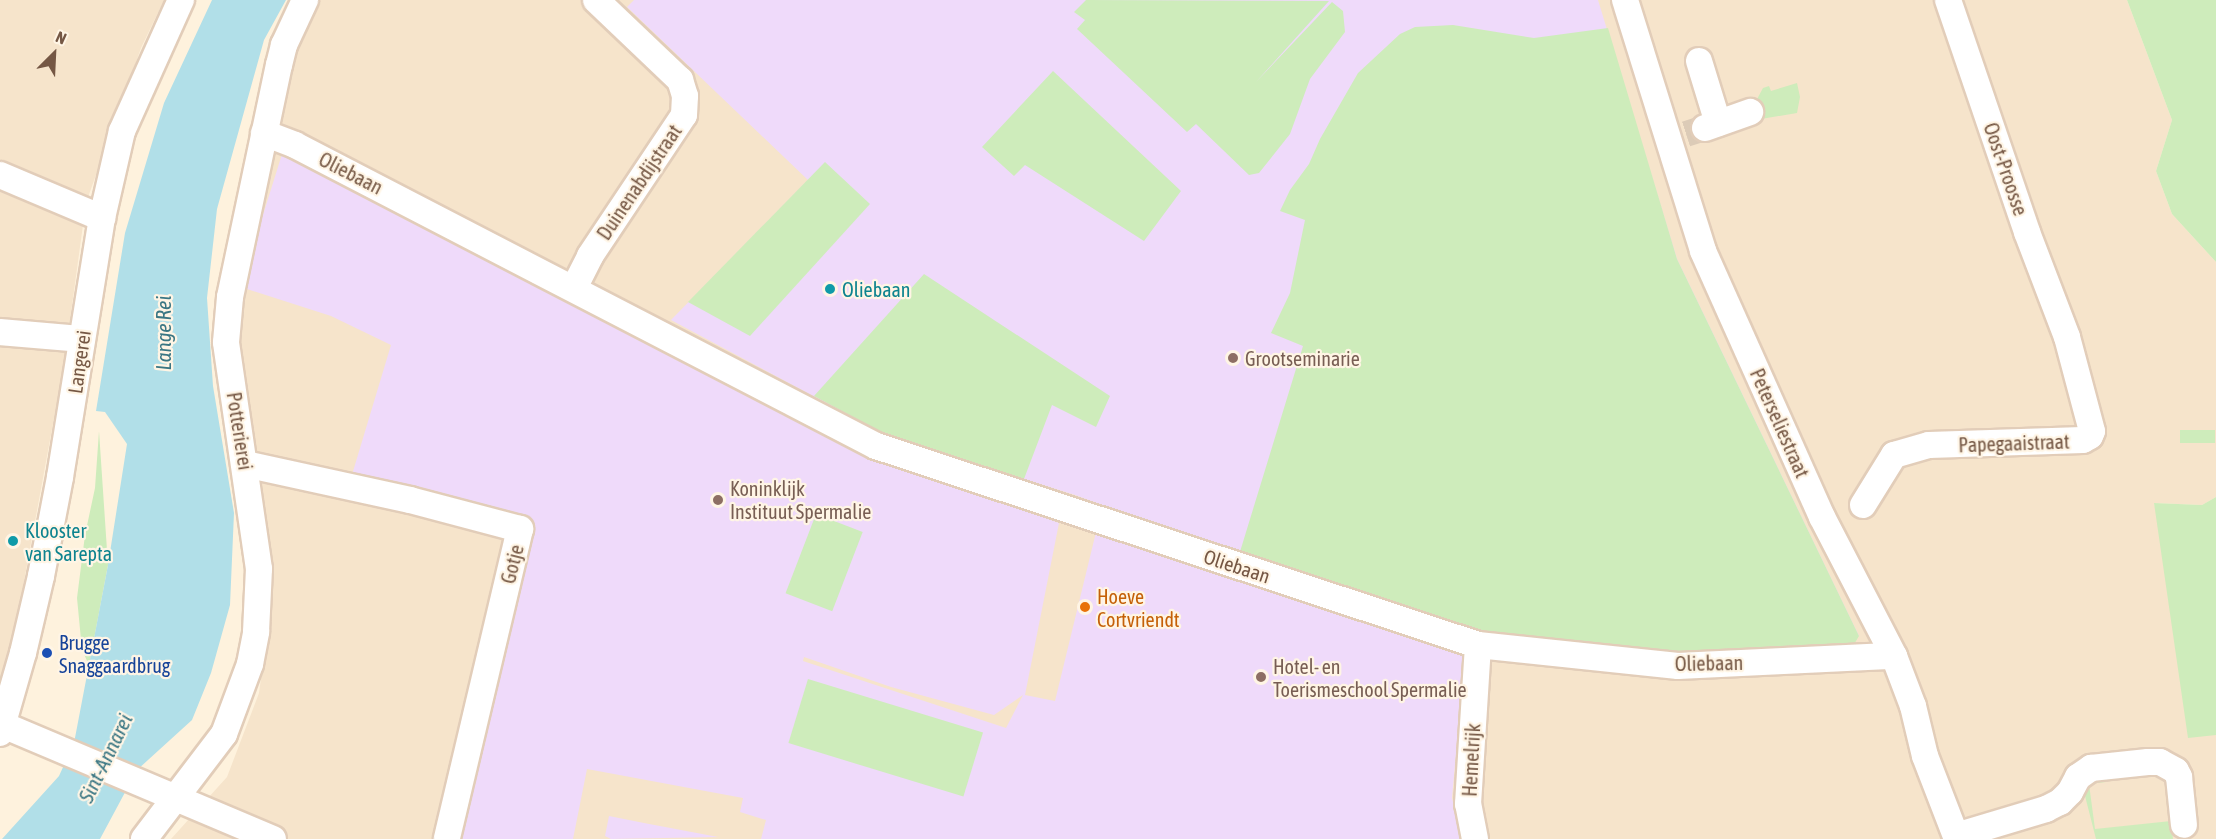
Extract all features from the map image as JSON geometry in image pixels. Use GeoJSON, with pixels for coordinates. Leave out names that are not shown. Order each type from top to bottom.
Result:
{"type":"FeatureCollection","features":[{"type":"Feature","properties":{"kind":"street","name":"Langerei"},"geometry":{"type":"LineString","coordinates":[[1,729],[28,635],[47,543],[60,477],[102,218],[122,131],[181,0]]}},
{"type":"Feature","properties":{"kind":"street","name":"Potterierei"},"geometry":{"type":"LineString","coordinates":[[144,839],[224,734],[250,664],[259,606],[259,569],[226,342],[230,297],[276,137],[284,45],[304,0]]}},
{"type":"Feature","properties":{"kind":"street","name":"Duinenabdijstraat"},"geometry":{"type":"LineString","coordinates":[[574,288],[590,256],[684,115],[685,96],[680,80],[596,0]]}},
{"type":"Feature","properties":{"kind":"street","name":"Peterseliestraat"},"geometry":{"type":"LineString","coordinates":[[1625,0],[1694,131],[1703,251],[1822,517],[1894,656],[1913,706],[1926,756],[1957,838],[2046,809],[2060,802],[2070,792],[2078,777],[2091,768],[2148,762],[2160,762],[2176,771],[2184,825]]}},
{"type":"Feature","properties":{"kind":"street","name":"Oost-Proosse"},"geometry":{"type":"LineString","coordinates":[[1948,0],[2027,232],[2067,337]]}},
{"type":"Feature","properties":{"kind":"street"},"geometry":{"type":"LineString","coordinates":[[1699,61],[1694,131],[1750,112]]}},
{"type":"Feature","properties":{"kind":"street","name":"Oliebaan"},"geometry":{"type":"LineString","coordinates":[[276,137],[574,288],[876,446],[1478,645],[1678,666],[1894,656]]}},
{"type":"Feature","properties":{"kind":"street"},"geometry":{"type":"LineString","coordinates":[[0,174],[102,218]]}},
{"type":"Feature","properties":{"kind":"street"},"geometry":{"type":"LineString","coordinates":[[0,332],[82,339]]}},
{"type":"Feature","properties":{"kind":"street","name":"Papegaaistraat"},"geometry":{"type":"LineString","coordinates":[[1863,505],[1894,455],[1929,445],[2083,441],[2090,436],[2092,431],[2084,394],[2067,337]]}},
{"type":"Feature","properties":{"kind":"street","name":"Gotje"},"geometry":{"type":"LineString","coordinates":[[245,464],[410,500],[520,529],[447,839]]}},
{"type":"Feature","properties":{"kind":"street","name":"Hemelrijk"},"geometry":{"type":"LineString","coordinates":[[1475,839],[1468,804],[1478,645]]}},
{"type":"Feature","properties":{"kind":"street"},"geometry":{"type":"LineString","coordinates":[[1,729],[68,751],[273,839]]}},
{"type":"Feature","properties":{"kind":"shaded area"},"geometry":{"type":"Polygon","coordinates":[[[0,0],[164,0],[141,48],[86,203],[64,364],[13,641],[0,686],[0,0]]]}},
{"type":"Feature","properties":{"kind":"shaded area"},"geometry":{"type":"Polygon","coordinates":[[[315,0],[2127,0],[2172,120],[2156,171],[2172,214],[2216,262],[2216,497],[2202,505],[2154,503],[2216,735],[2216,839],[171,839],[227,777],[259,693],[273,590],[239,365],[247,249],[293,49],[315,0]]]}},
{"type":"Feature","properties":{"kind":"shaded area","name":"Grootseminarie"},"geometry":{"type":"Polygon","coordinates":[[[634,0],[1598,0],[1677,259],[1859,636],[1239,555],[1075,495],[888,436],[671,320],[808,180],[627,7],[634,0]]]}},
{"type":"Feature","properties":{"kind":"shaded area","name":"Koninklijk Instituut Spermalie"},"geometry":{"type":"Polygon","coordinates":[[[283,151],[875,456],[1059,523],[1025,695],[1055,701],[1097,528],[1465,652],[1452,798],[1462,839],[761,839],[766,820],[740,812],[743,798],[587,769],[573,839],[459,839],[535,525],[351,478],[391,345],[331,316],[247,289],[251,253],[283,151]],[[804,657],[803,661],[1006,728],[1023,695],[994,715],[891,687],[804,657]]]}},
{"type":"Feature","properties":{"kind":"shaded area"},"geometry":{"type":"Polygon","coordinates":[[[609,816],[718,837],[611,839],[605,836],[609,816]]]}},
{"type":"Feature","properties":{"kind":"green space"},"geometry":{"type":"Polygon","coordinates":[[[1086,0],[1329,1],[1256,82],[1332,2],[1343,11],[1345,32],[1310,79],[1290,134],[1259,173],[1249,175],[1196,124],[1187,132],[1077,29],[1085,20],[1074,12],[1086,0]]]}},
{"type":"Feature","properties":{"kind":"green space"},"geometry":{"type":"Polygon","coordinates":[[[2127,0],[2216,0],[2216,262],[2172,214],[2156,171],[2172,120],[2127,0]]]}},
{"type":"Feature","properties":{"kind":"green space"},"geometry":{"type":"Polygon","coordinates":[[[1453,25],[1534,38],[1608,28],[1677,259],[1859,636],[1853,646],[1682,653],[1486,638],[1239,555],[1303,346],[1271,333],[1290,293],[1305,220],[1280,211],[1290,190],[1309,164],[1320,139],[1358,73],[1400,34],[1415,27],[1453,25]]]}},
{"type":"Feature","properties":{"kind":"green space"},"geometry":{"type":"Polygon","coordinates":[[[1053,71],[1181,191],[1144,241],[1025,165],[1014,176],[982,147],[1053,71]]]}},
{"type":"Feature","properties":{"kind":"green space"},"geometry":{"type":"Polygon","coordinates":[[[1797,83],[1800,97],[1797,113],[1761,119],[1756,101],[1763,88],[1769,86],[1771,91],[1797,83]]]}},
{"type":"Feature","properties":{"kind":"green space"},"geometry":{"type":"Polygon","coordinates":[[[825,162],[870,204],[750,336],[688,302],[825,162]]]}},
{"type":"Feature","properties":{"kind":"green space"},"geometry":{"type":"Polygon","coordinates":[[[924,274],[1110,396],[1096,427],[1052,405],[1024,479],[888,436],[814,396],[924,274]]]}},
{"type":"Feature","properties":{"kind":"green space"},"geometry":{"type":"Polygon","coordinates":[[[2180,430],[2215,430],[2215,443],[2180,443],[2180,430]]]}},
{"type":"Feature","properties":{"kind":"green space"},"geometry":{"type":"Polygon","coordinates":[[[99,431],[108,565],[89,665],[82,650],[77,598],[85,535],[95,488],[99,431]]]}},
{"type":"Feature","properties":{"kind":"green space"},"geometry":{"type":"Polygon","coordinates":[[[2216,497],[2216,735],[2188,738],[2154,503],[2202,505],[2216,497]]]}},
{"type":"Feature","properties":{"kind":"green space"},"geometry":{"type":"Polygon","coordinates":[[[816,514],[863,532],[832,611],[786,593],[816,514]]]}},
{"type":"Feature","properties":{"kind":"green space"},"geometry":{"type":"Polygon","coordinates":[[[808,679],[983,733],[963,797],[788,743],[808,679]]]}},
{"type":"Feature","properties":{"kind":"green space"},"geometry":{"type":"Polygon","coordinates":[[[2105,772],[2106,782],[2089,784],[2095,829],[2171,821],[2173,839],[2096,839],[2084,792],[2085,781],[2105,772]]]}},
{"type":"Feature","properties":{"kind":"water"},"geometry":{"type":"Polygon","coordinates":[[[212,0],[286,0],[264,40],[217,209],[207,298],[213,386],[234,513],[230,605],[211,673],[192,720],[137,770],[100,839],[2,839],[59,776],[74,743],[108,565],[127,444],[105,412],[96,411],[125,233],[164,103],[212,0]]]}},
{"type":"Feature","properties":{"kind":"tunnel"},"geometry":{"type":"LineString","coordinates":[[1686,134],[1705,128]]}},
{"type":"Feature","properties":{"kind":"place","name":"Oliebaan"},"geometry":{"type":"Point","coordinates":[830,289]}},
{"type":"Feature","properties":{"kind":"place","name":"Grootseminarie"},"geometry":{"type":"Point","coordinates":[1233,358]}},
{"type":"Feature","properties":{"kind":"place","name":"Koninklijk Instituut Spermalie"},"geometry":{"type":"Point","coordinates":[718,500]}},
{"type":"Feature","properties":{"kind":"place","name":"Klooster van Sarepta"},"geometry":{"type":"Point","coordinates":[13,541]}},
{"type":"Feature","properties":{"kind":"place","name":"Hoeve Cortvriendt"},"geometry":{"type":"Point","coordinates":[1085,607]}},
{"type":"Feature","properties":{"kind":"place","name":"Brugge Snaggaardbrug"},"geometry":{"type":"Point","coordinates":[47,653]}},
{"type":"Feature","properties":{"kind":"place","name":"Hotel- en Toerismeschool Spermalie"},"geometry":{"type":"Point","coordinates":[1261,677]}},
{"type":"Feature","properties":{"kind":"water label","name":"Lange Rei"},"geometry":{"type":"Point","coordinates":[163,333]}},
{"type":"Feature","properties":{"kind":"water label","name":"Sint-Annarei"},"geometry":{"type":"Point","coordinates":[105,758]}}]}
